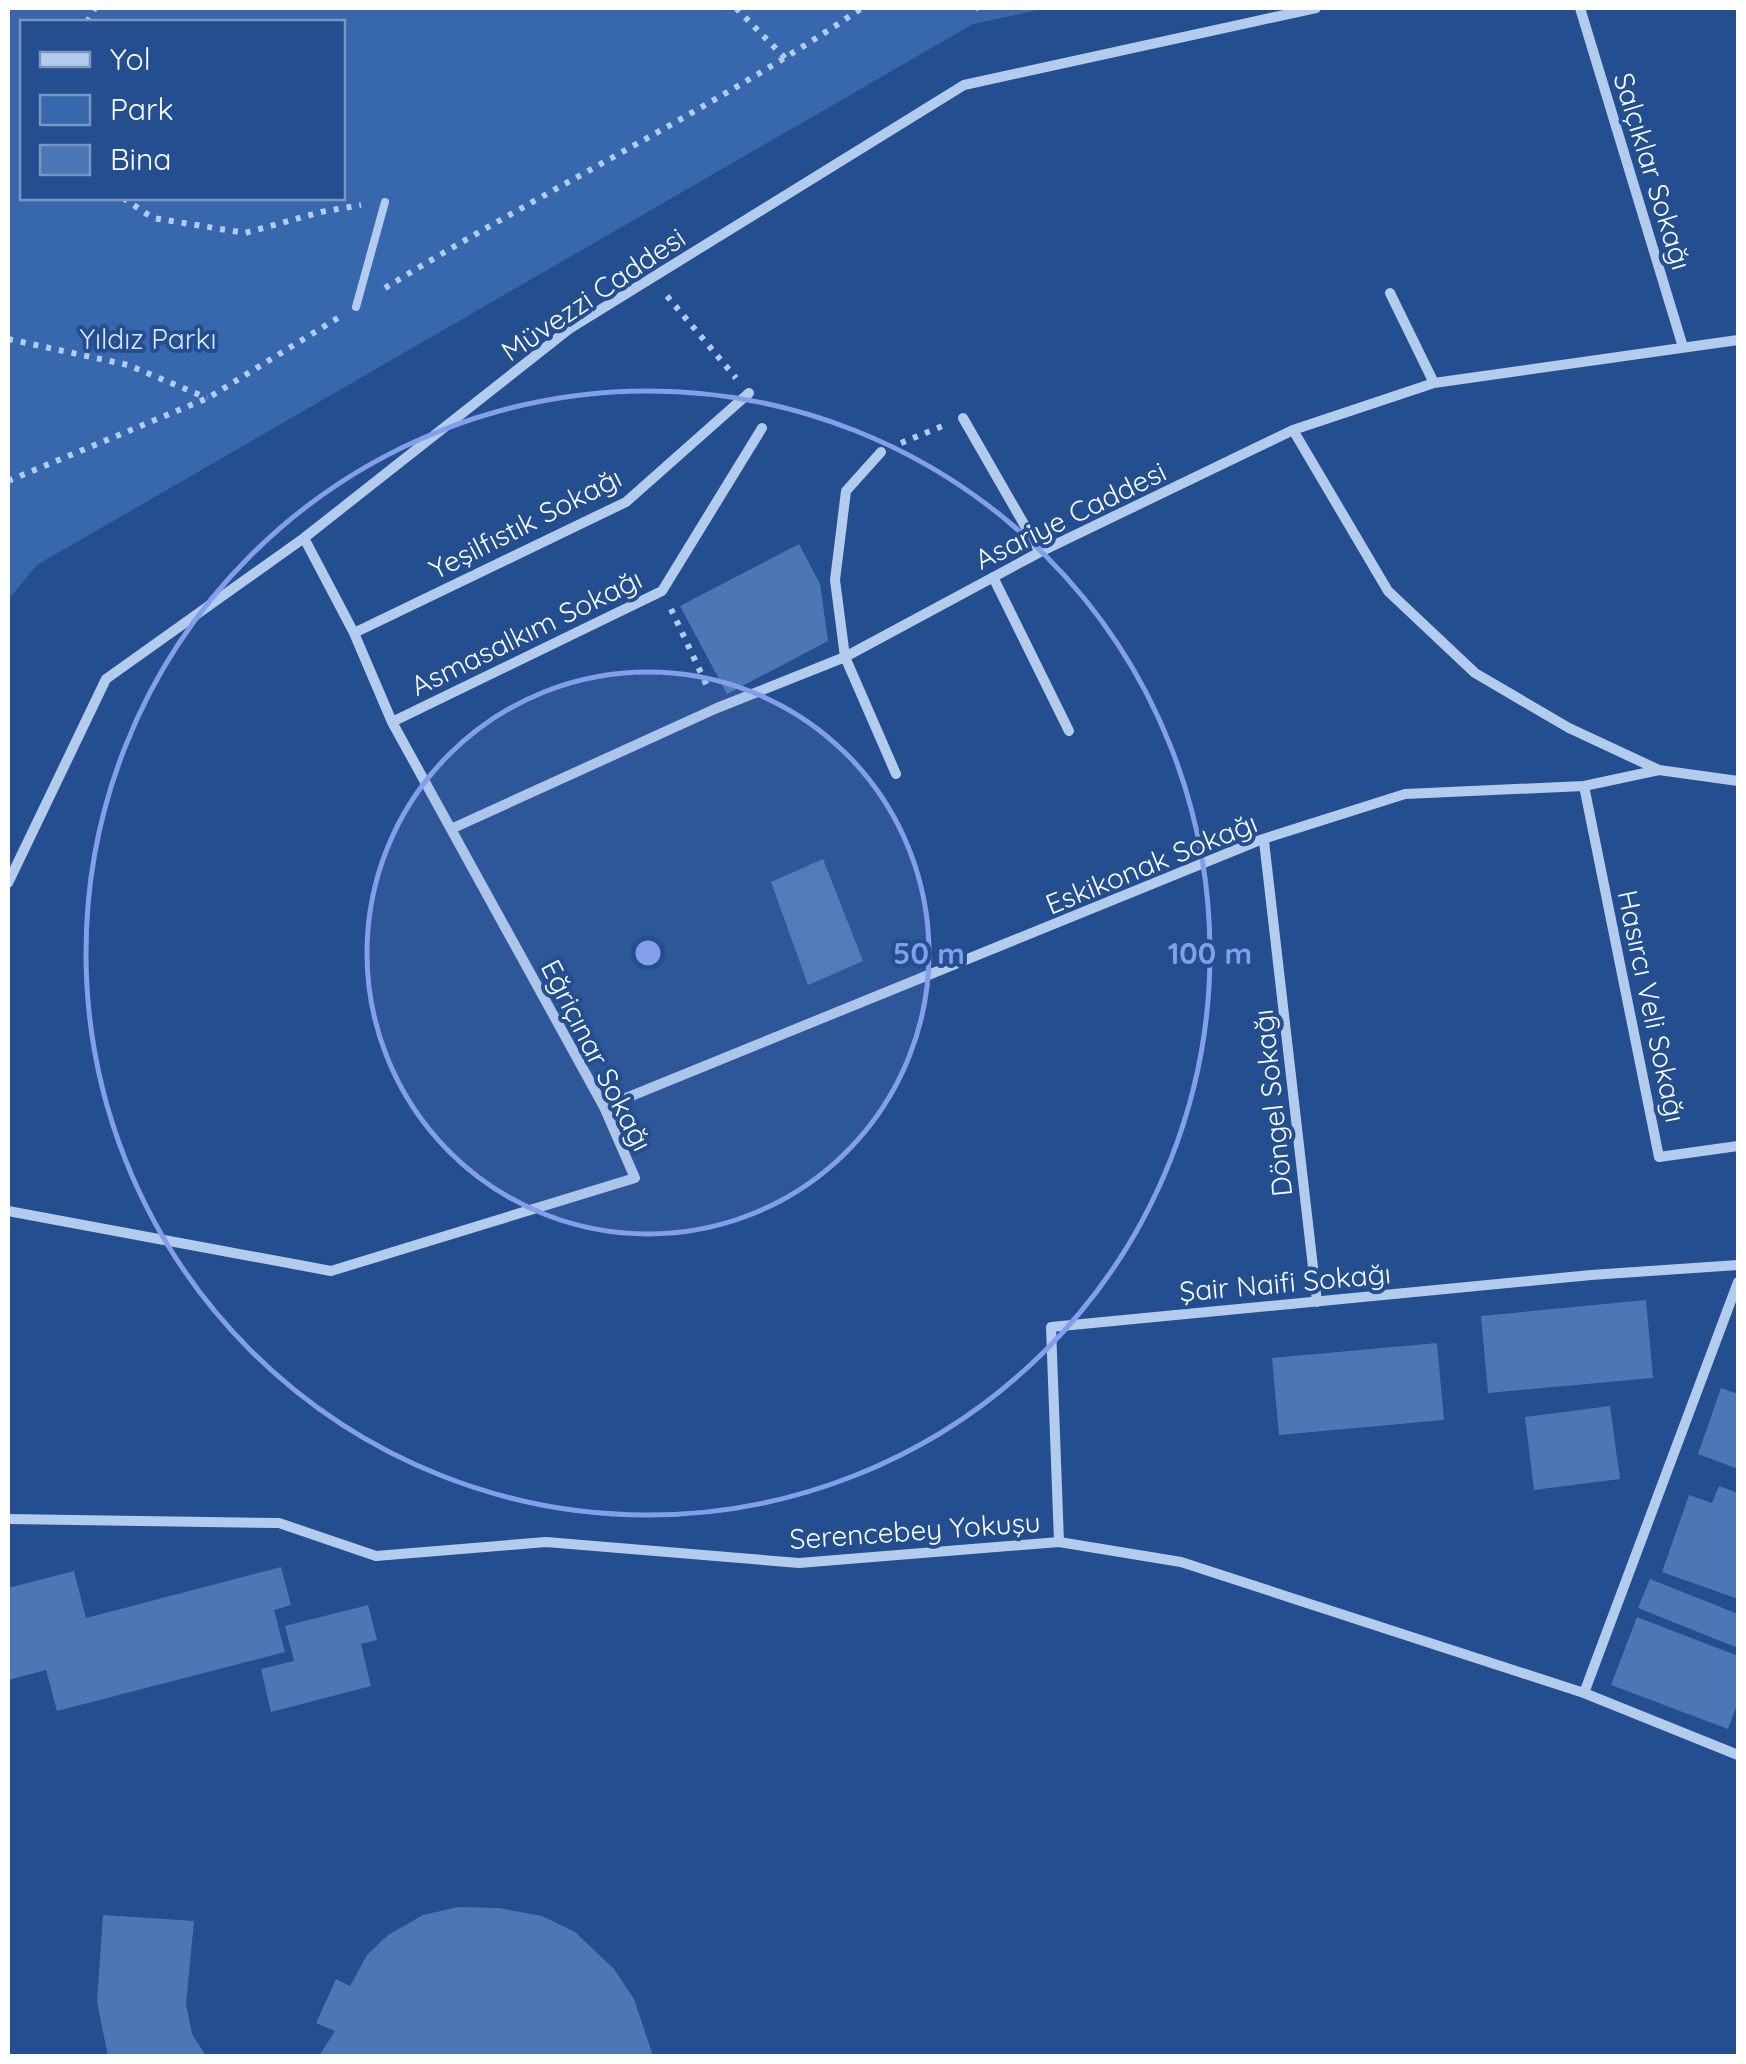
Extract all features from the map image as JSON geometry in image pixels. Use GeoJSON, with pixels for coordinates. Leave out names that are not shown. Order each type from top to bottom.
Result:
{"type":"FeatureCollection","features":[{"type":"Feature","properties":{"kind":"street","name":"Müvezzi Caddesi"},"geometry":{"type":"LineString","coordinates":[[8,882],[106,679],[304,538],[569,330],[964,85],[1316,8]]}},
{"type":"Feature","properties":{"kind":"street","name":"Salçıklar Sokağı"},"geometry":{"type":"LineString","coordinates":[[1580,8],[1684,347]]}},
{"type":"Feature","properties":{"kind":"street"},"geometry":{"type":"LineString","coordinates":[[1390,293],[1434,384]]}},
{"type":"Feature","properties":{"kind":"street","name":"Asariye Caddesi"},"geometry":{"type":"LineString","coordinates":[[451,829],[717,708],[845,657],[1040,552],[1293,430],[1434,384],[1738,340]]}},
{"type":"Feature","properties":{"kind":"street","name":"Yeşilfıstık Sokağı"},"geometry":{"type":"LineString","coordinates":[[354,634],[626,502],[748,394]]}},
{"type":"Feature","properties":{"kind":"street"},"geometry":{"type":"LineString","coordinates":[[963,418],[1040,552]]}},
{"type":"Feature","properties":{"kind":"street","name":"Asmasalkım Sokağı"},"geometry":{"type":"LineString","coordinates":[[392,722],[662,591],[762,428]]}},
{"type":"Feature","properties":{"kind":"street"},"geometry":{"type":"LineString","coordinates":[[1293,430],[1388,591],[1475,673],[1569,728],[1659,770]]}},
{"type":"Feature","properties":{"kind":"street"},"geometry":{"type":"LineString","coordinates":[[881,452],[846,491],[835,580],[845,657],[896,774]]}},
{"type":"Feature","properties":{"kind":"street","name":"Eğriçınar Sokağı"},"geometry":{"type":"LineString","coordinates":[[8,1211],[330,1271],[635,1178],[604,1107],[392,722],[354,634],[304,538]]}},
{"type":"Feature","properties":{"kind":"street"},"geometry":{"type":"LineString","coordinates":[[994,577],[1069,731]]}},
{"type":"Feature","properties":{"kind":"street","name":"Eskikonak Sokağı"},"geometry":{"type":"LineString","coordinates":[[604,1107],[1264,841],[1404,794],[1584,786],[1659,770],[1738,780]]}},
{"type":"Feature","properties":{"kind":"street","name":"Hasırcı Veli Sokağı"},"geometry":{"type":"LineString","coordinates":[[1584,786],[1660,1157],[1738,1146]]}},
{"type":"Feature","properties":{"kind":"street","name":"Döngel Sokağı"},"geometry":{"type":"LineString","coordinates":[[1264,841],[1317,1302]]}},
{"type":"Feature","properties":{"kind":"street","name":"Şair Naifi Sokağı"},"geometry":{"type":"LineString","coordinates":[[1059,1542],[1051,1327],[1591,1275],[1738,1265]]}},
{"type":"Feature","properties":{"kind":"street"},"geometry":{"type":"LineString","coordinates":[[1584,1693],[1738,1282]]}},
{"type":"Feature","properties":{"kind":"street","name":"Serencebey Yokuşu"},"geometry":{"type":"LineString","coordinates":[[8,1519],[279,1524],[376,1556],[546,1542],[800,1563],[1059,1542],[1181,1562],[1584,1693],[1738,1755]]}},
{"type":"Feature","properties":{"kind":"lane"},"geometry":{"type":"LineString","coordinates":[[356,306],[385,202]]}},
{"type":"Feature","properties":{"kind":"path"},"geometry":{"type":"LineString","coordinates":[[736,8],[786,59]]}},
{"type":"Feature","properties":{"kind":"path"},"geometry":{"type":"LineString","coordinates":[[8,482],[208,398],[480,230],[786,59],[862,8]]}},
{"type":"Feature","properties":{"kind":"path"},"geometry":{"type":"LineString","coordinates":[[126,200],[153,218],[245,233],[321,212],[385,202]]}},
{"type":"Feature","properties":{"kind":"path"},"geometry":{"type":"LineString","coordinates":[[653,278],[748,394]]}},
{"type":"Feature","properties":{"kind":"path"},"geometry":{"type":"LineString","coordinates":[[8,339],[128,364],[208,398]]}},
{"type":"Feature","properties":{"kind":"path"},"geometry":{"type":"LineString","coordinates":[[881,452],[963,418]]}},
{"type":"Feature","properties":{"kind":"path"},"geometry":{"type":"LineString","coordinates":[[662,591],[717,708]]}},
{"type":"Feature","properties":{"kind":"green space","name":"Yıldız Parkı"},"geometry":{"type":"Polygon","coordinates":[[[8,8],[1048,8],[973,24],[37,565],[8,600],[8,8]]]}},
{"type":"Feature","properties":{"kind":"building"},"geometry":{"type":"Polygon","coordinates":[[[799,544],[820,584],[828,641],[727,694],[680,606],[799,544]]]}},
{"type":"Feature","properties":{"kind":"building"},"geometry":{"type":"Polygon","coordinates":[[[823,859],[863,961],[808,985],[771,882],[823,859]]]}},
{"type":"Feature","properties":{"kind":"building"},"geometry":{"type":"Polygon","coordinates":[[[1646,1300],[1653,1378],[1488,1393],[1481,1316],[1646,1300]]]}},
{"type":"Feature","properties":{"kind":"building"},"geometry":{"type":"Polygon","coordinates":[[[1437,1343],[1444,1420],[1279,1435],[1272,1358],[1437,1343]]]}},
{"type":"Feature","properties":{"kind":"building"},"geometry":{"type":"Polygon","coordinates":[[[1721,1388],[1738,1394],[1738,1469],[1698,1454],[1721,1388]]]}},
{"type":"Feature","properties":{"kind":"building"},"geometry":{"type":"Polygon","coordinates":[[[1610,1406],[1620,1479],[1534,1490],[1525,1417],[1610,1406]]]}},
{"type":"Feature","properties":{"kind":"building"},"geometry":{"type":"Polygon","coordinates":[[[1719,1486],[1738,1493],[1738,1599],[1662,1572],[1689,1495],[1712,1503],[1719,1486]]]}},
{"type":"Feature","properties":{"kind":"building"},"geometry":{"type":"Polygon","coordinates":[[[281,1567],[291,1605],[274,1610],[285,1652],[57,1711],[46,1670],[8,1680],[8,1588],[74,1571],[86,1618],[281,1567]]]}},
{"type":"Feature","properties":{"kind":"building"},"geometry":{"type":"Polygon","coordinates":[[[1650,1579],[1738,1614],[1738,1648],[1638,1608],[1650,1579]]]}},
{"type":"Feature","properties":{"kind":"building"},"geometry":{"type":"Polygon","coordinates":[[[368,1605],[377,1640],[361,1644],[371,1686],[271,1712],[261,1669],[294,1661],[285,1626],[368,1605]]]}},
{"type":"Feature","properties":{"kind":"building"},"geometry":{"type":"Polygon","coordinates":[[[1637,1617],[1738,1656],[1738,1702],[1728,1729],[1611,1685],[1637,1617]]]}},
{"type":"Feature","properties":{"kind":"building"},"geometry":{"type":"Polygon","coordinates":[[[458,1907],[499,1908],[542,1916],[575,1932],[614,1969],[634,1999],[653,2056],[319,2056],[335,2031],[316,2023],[336,1979],[350,1986],[367,1955],[388,1935],[423,1915],[458,1907]]]}},
{"type":"Feature","properties":{"kind":"building"},"geometry":{"type":"Polygon","coordinates":[[[103,1915],[194,1921],[186,2004],[192,2034],[206,2056],[108,2056],[97,2002],[103,1915]]]}}]}
